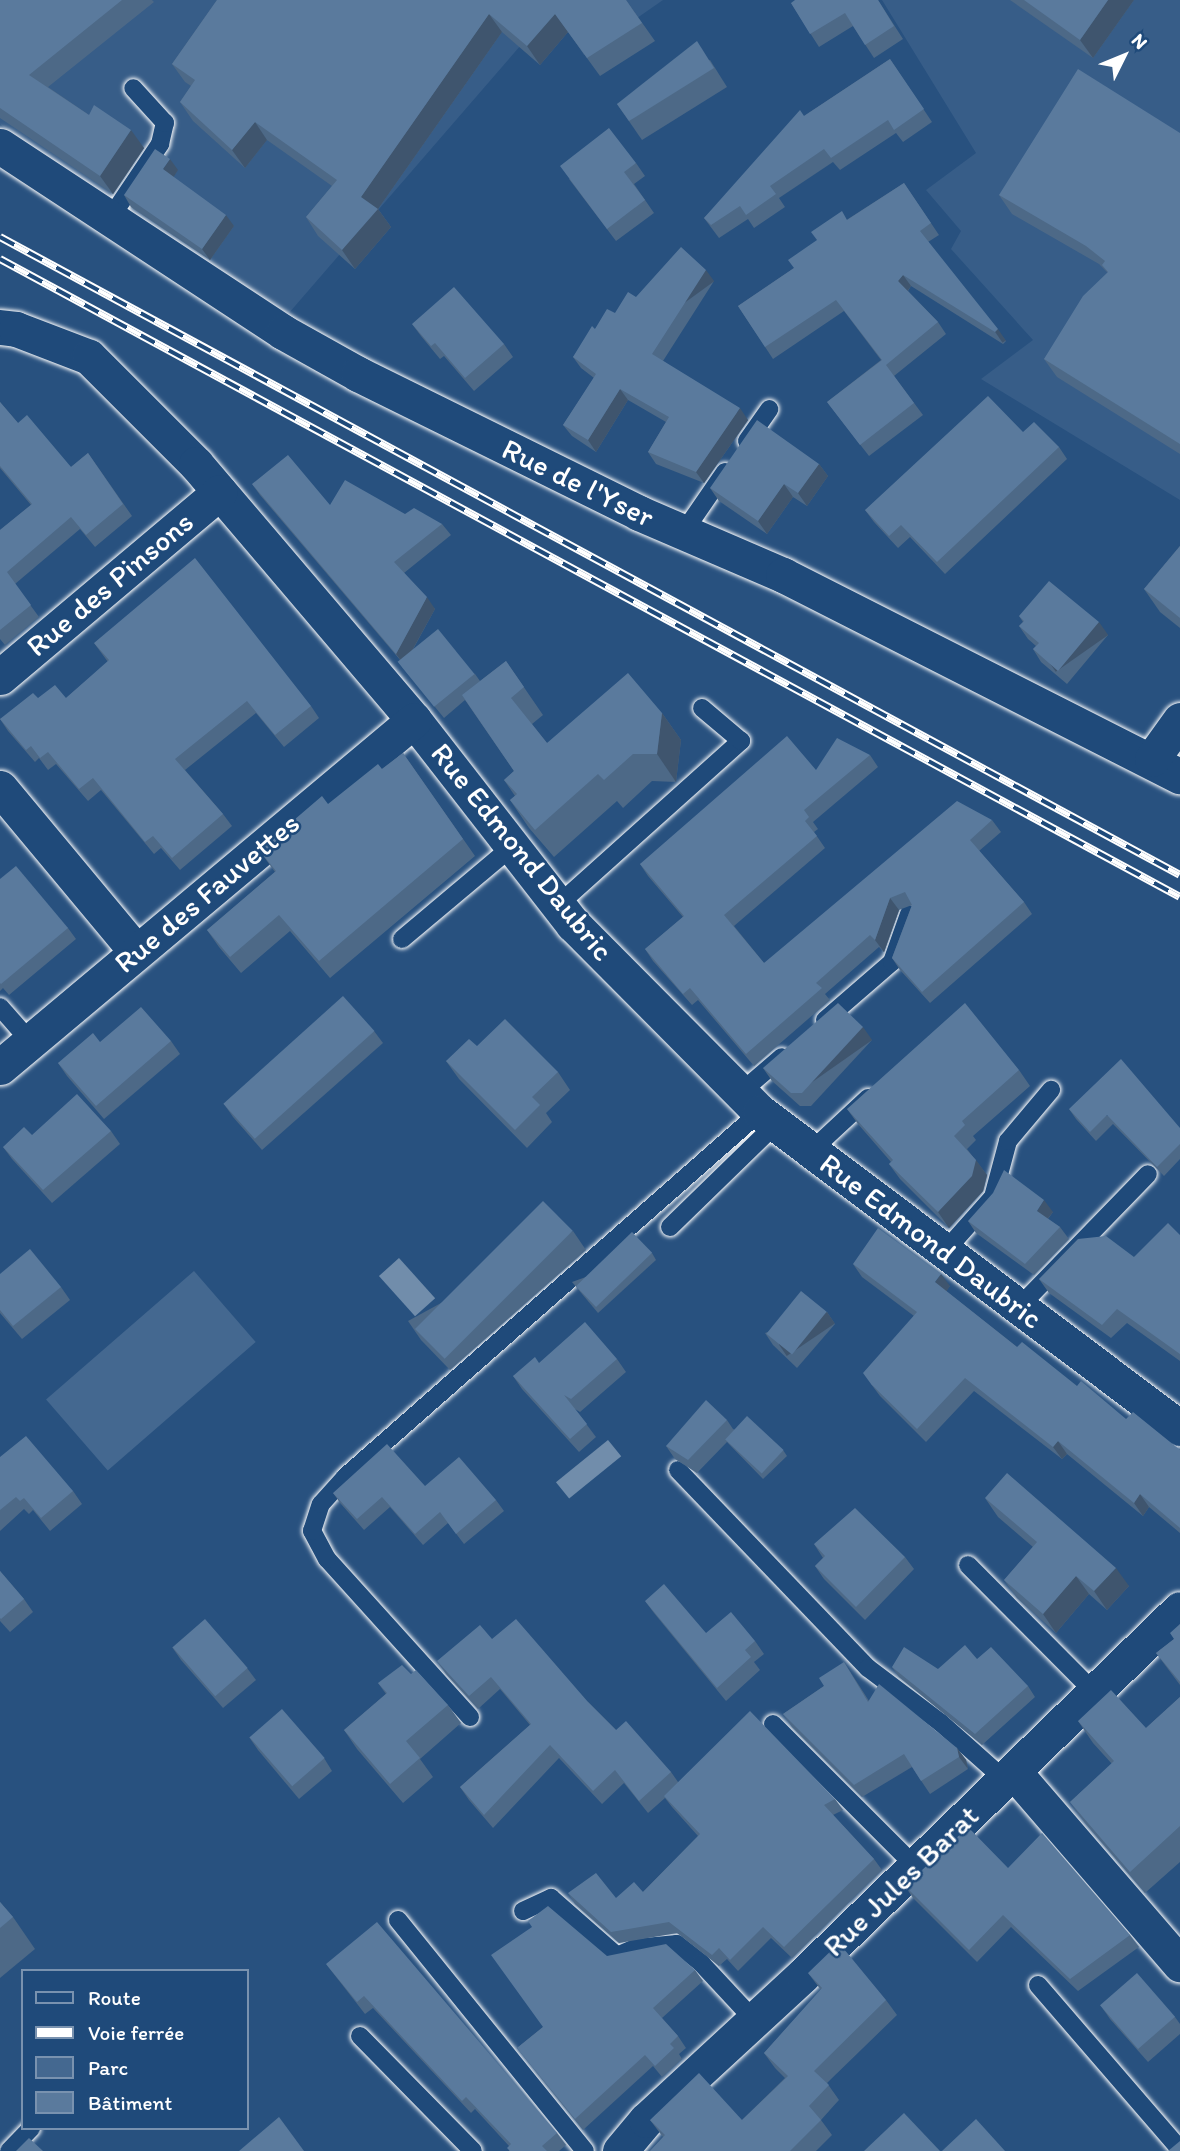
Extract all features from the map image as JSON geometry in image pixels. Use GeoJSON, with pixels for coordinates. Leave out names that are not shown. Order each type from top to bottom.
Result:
{"type":"FeatureCollection","features":[{"type":"Feature","properties":{"kind":"street","name":"Rue de l'Yser"},"geometry":{"type":"LineString","coordinates":[[0,146],[109,220],[358,374],[683,533],[783,575],[1166,767]]}},
{"type":"Feature","properties":{"kind":"street","name":"Rue Edmond Daubric"},"geometry":{"type":"LineString","coordinates":[[0,327],[16,329],[89,357],[220,492],[414,720],[558,905],[759,1110],[1180,1428]]}},
{"type":"Feature","properties":{"kind":"street","name":"Rue des Pinsons"},"geometry":{"type":"LineString","coordinates":[[0,677],[220,492]]}},
{"type":"Feature","properties":{"kind":"street","name":"Rue des Fauvettes"},"geometry":{"type":"LineString","coordinates":[[0,1067],[414,720]]}},
{"type":"Feature","properties":{"kind":"street"},"geometry":{"type":"LineString","coordinates":[[1166,767],[1180,720]]}},
{"type":"Feature","properties":{"kind":"street"},"geometry":{"type":"LineString","coordinates":[[0,789],[136,951]]}},
{"type":"Feature","properties":{"kind":"street","name":"Rue Jules Barat"},"geometry":{"type":"LineString","coordinates":[[620,2151],[646,2120],[916,1867],[1180,1609]]}},
{"type":"Feature","properties":{"kind":"street"},"geometry":{"type":"LineString","coordinates":[[1009,1776],[1180,1964]]}},
{"type":"Feature","properties":{"kind":"lane"},"geometry":{"type":"LineString","coordinates":[[109,220],[160,144],[165,123],[133,88]]}},
{"type":"Feature","properties":{"kind":"lane"},"geometry":{"type":"LineString","coordinates":[[683,533],[769,409]]}},
{"type":"Feature","properties":{"kind":"lane"},"geometry":{"type":"LineString","coordinates":[[558,905],[741,741],[702,708]]}},
{"type":"Feature","properties":{"kind":"lane"},"geometry":{"type":"LineString","coordinates":[[402,939],[513,846]]}},
{"type":"Feature","properties":{"kind":"lane"},"geometry":{"type":"LineString","coordinates":[[670,1227],[759,1110],[806,1036],[892,962],[909,914]]}},
{"type":"Feature","properties":{"kind":"lane"},"geometry":{"type":"LineString","coordinates":[[0,1007],[30,1041]]}},
{"type":"Feature","properties":{"kind":"lane"},"geometry":{"type":"LineString","coordinates":[[810,1151],[882,1086]]}},
{"type":"Feature","properties":{"kind":"lane"},"geometry":{"type":"LineString","coordinates":[[945,1251],[993,1197],[1008,1141],[1051,1090]]}},
{"type":"Feature","properties":{"kind":"lane"},"geometry":{"type":"LineString","coordinates":[[470,1717],[327,1559],[313,1531],[321,1504],[355,1468],[759,1110]]}},
{"type":"Feature","properties":{"kind":"lane"},"geometry":{"type":"LineString","coordinates":[[1019,1307],[1148,1174]]}},
{"type":"Feature","properties":{"kind":"lane"},"geometry":{"type":"LineString","coordinates":[[678,1469],[868,1668],[1009,1776]]}},
{"type":"Feature","properties":{"kind":"lane"},"geometry":{"type":"LineString","coordinates":[[968,1565],[1094,1692]]}},
{"type":"Feature","properties":{"kind":"lane"},"geometry":{"type":"LineString","coordinates":[[773,1724],[916,1867]]}},
{"type":"Feature","properties":{"kind":"lane"},"geometry":{"type":"LineString","coordinates":[[523,1910],[551,1898],[617,1956],[635,1948],[677,1944],[701,1963],[754,2020]]}},
{"type":"Feature","properties":{"kind":"lane"},"geometry":{"type":"LineString","coordinates":[[398,1920],[585,2151]]}},
{"type":"Feature","properties":{"kind":"lane"},"geometry":{"type":"LineString","coordinates":[[1038,1985],[1175,2146]]}},
{"type":"Feature","properties":{"kind":"lane"},"geometry":{"type":"LineString","coordinates":[[359,2036],[473,2151]]}},
{"type":"Feature","properties":{"kind":"lane"},"geometry":{"type":"LineString","coordinates":[[9,2151],[29,2130]]}},
{"type":"Feature","properties":{"kind":"shaded area"},"geometry":{"type":"Polygon","coordinates":[[[119,0],[663,0],[584,55],[553,8],[289,313],[162,252],[102,215],[0,124],[0,90],[119,0]]]}},
{"type":"Feature","properties":{"kind":"shaded area"},"geometry":{"type":"Polygon","coordinates":[[[882,0],[1180,0],[1180,500],[981,379],[1033,340],[951,249],[961,231],[926,190],[976,153],[882,0]]]}},
{"type":"Feature","properties":{"kind":"shaded area"},"geometry":{"type":"Polygon","coordinates":[[[399,1258],[435,1298],[415,1316],[379,1276],[399,1258]]]}},
{"type":"Feature","properties":{"kind":"shaded area"},"geometry":{"type":"Polygon","coordinates":[[[608,1440],[621,1456],[569,1498],[556,1482],[608,1440]]]}},
{"type":"Feature","properties":{"kind":"green space"},"geometry":{"type":"Polygon","coordinates":[[[194,1271],[256,1342],[108,1471],[46,1400],[194,1271]]]}},
{"type":"Feature","properties":{"kind":"building"},"geometry":{"type":"Polygon","coordinates":[[[0,0],[122,0],[29,75],[89,115],[94,105],[131,130],[100,176],[0,108],[0,0]]]}},
{"type":"Feature","properties":{"kind":"building"},"geometry":{"type":"Polygon","coordinates":[[[217,0],[626,0],[642,23],[587,58],[555,14],[527,46],[489,14],[361,197],[378,209],[342,250],[306,217],[337,180],[255,122],[232,150],[180,102],[195,80],[172,64],[217,0]]]}},
{"type":"Feature","properties":{"kind":"building"},"geometry":{"type":"Polygon","coordinates":[[[795,0],[878,0],[894,26],[865,45],[845,13],[810,34],[791,3],[795,0]]]}},
{"type":"Feature","properties":{"kind":"building"},"geometry":{"type":"Polygon","coordinates":[[[1024,0],[1108,0],[1080,40],[1024,0]]]}},
{"type":"Feature","properties":{"kind":"building"},"geometry":{"type":"Polygon","coordinates":[[[697,41],[714,68],[629,121],[617,104],[697,41]]]}},
{"type":"Feature","properties":{"kind":"building"},"geometry":{"type":"Polygon","coordinates":[[[890,59],[924,109],[894,130],[888,120],[831,158],[824,149],[770,186],[776,194],[746,215],[740,206],[711,225],[704,218],[800,110],[804,116],[890,59]]]}},
{"type":"Feature","properties":{"kind":"building"},"geometry":{"type":"Polygon","coordinates":[[[1078,69],[1180,133],[1180,444],[1044,359],[1083,296],[1108,272],[1102,265],[1105,261],[1086,246],[999,195],[1078,69]]]}},
{"type":"Feature","properties":{"kind":"building"},"geometry":{"type":"Polygon","coordinates":[[[609,128],[636,163],[624,172],[645,200],[607,229],[560,166],[609,128]]]}},
{"type":"Feature","properties":{"kind":"building"},"geometry":{"type":"Polygon","coordinates":[[[155,149],[170,159],[163,169],[226,215],[202,249],[124,195],[155,149]]]}},
{"type":"Feature","properties":{"kind":"building"},"geometry":{"type":"Polygon","coordinates":[[[904,183],[931,223],[920,231],[998,329],[995,332],[903,275],[898,281],[938,322],[886,365],[914,403],[860,445],[827,402],[882,360],[836,300],[765,347],[738,306],[794,268],[788,260],[817,240],[811,232],[842,211],[847,220],[904,183]]]}},
{"type":"Feature","properties":{"kind":"building"},"geometry":{"type":"Polygon","coordinates":[[[681,247],[706,270],[652,354],[740,408],[696,472],[648,452],[669,417],[620,389],[588,440],[563,425],[596,374],[573,357],[592,326],[595,329],[607,309],[615,313],[628,292],[636,297],[681,247]]]}},
{"type":"Feature","properties":{"kind":"building"},"geometry":{"type":"Polygon","coordinates":[[[454,287],[504,344],[465,378],[435,343],[431,346],[412,324],[454,287]]]}},
{"type":"Feature","properties":{"kind":"building"},"geometry":{"type":"Polygon","coordinates":[[[988,396],[1023,432],[1034,422],[1059,447],[937,562],[901,525],[889,536],[865,510],[988,396]]]}},
{"type":"Feature","properties":{"kind":"building"},"geometry":{"type":"Polygon","coordinates":[[[0,402],[18,423],[27,415],[71,467],[88,453],[123,504],[86,535],[71,517],[7,572],[31,605],[0,630],[0,530],[32,504],[0,466],[0,402]]]}},
{"type":"Feature","properties":{"kind":"building"},"geometry":{"type":"Polygon","coordinates":[[[757,420],[819,464],[798,493],[784,484],[758,521],[710,488],[757,420]]]}},
{"type":"Feature","properties":{"kind":"building"},"geometry":{"type":"Polygon","coordinates":[[[288,455],[330,505],[345,480],[405,514],[414,508],[442,524],[394,562],[427,597],[396,654],[252,484],[288,455]]]}},
{"type":"Feature","properties":{"kind":"building"},"geometry":{"type":"Polygon","coordinates":[[[1180,546],[1180,618],[1144,589],[1180,546]]]}},
{"type":"Feature","properties":{"kind":"building"},"geometry":{"type":"Polygon","coordinates":[[[195,558],[311,706],[275,735],[247,701],[175,759],[223,814],[172,858],[153,836],[145,842],[93,778],[79,789],[48,752],[40,758],[31,746],[26,750],[0,719],[33,693],[38,698],[55,685],[66,698],[109,660],[94,643],[195,558]]]}},
{"type":"Feature","properties":{"kind":"building"},"geometry":{"type":"Polygon","coordinates":[[[1049,581],[1099,622],[1058,671],[1033,649],[1039,643],[1019,626],[1024,621],[1019,616],[1049,581]]]}},
{"type":"Feature","properties":{"kind":"building"},"geometry":{"type":"Polygon","coordinates":[[[438,629],[475,674],[434,707],[398,662],[438,629]]]}},
{"type":"Feature","properties":{"kind":"building"},"geometry":{"type":"Polygon","coordinates":[[[506,661],[524,687],[511,698],[547,743],[628,673],[662,713],[657,754],[633,754],[604,780],[598,774],[535,830],[510,800],[517,794],[504,780],[514,771],[462,695],[506,661]]]}},
{"type":"Feature","properties":{"kind":"building"},"geometry":{"type":"Polygon","coordinates":[[[787,736],[816,770],[837,738],[870,755],[804,810],[809,817],[805,821],[817,836],[724,915],[764,963],[957,801],[992,820],[970,840],[1024,902],[922,992],[892,958],[912,905],[905,892],[890,898],[875,940],[870,935],[816,983],[822,988],[746,1054],[690,988],[683,994],[645,949],[684,916],[640,864],[787,736]]]}},
{"type":"Feature","properties":{"kind":"building"},"geometry":{"type":"Polygon","coordinates":[[[403,753],[463,839],[319,961],[279,915],[230,957],[207,930],[276,871],[259,850],[322,796],[328,804],[378,764],[382,769],[403,753]]]}},
{"type":"Feature","properties":{"kind":"building"},"geometry":{"type":"Polygon","coordinates":[[[16,866],[68,928],[1,984],[0,879],[16,866]]]}},
{"type":"Feature","properties":{"kind":"building"},"geometry":{"type":"Polygon","coordinates":[[[343,996],[374,1031],[255,1139],[223,1104],[343,996]]]}},
{"type":"Feature","properties":{"kind":"building"},"geometry":{"type":"Polygon","coordinates":[[[838,1003],[863,1027],[802,1093],[791,1093],[763,1068],[838,1003]]]}},
{"type":"Feature","properties":{"kind":"building"},"geometry":{"type":"Polygon","coordinates":[[[965,1003],[1019,1070],[962,1121],[965,1125],[954,1136],[976,1160],[972,1176],[938,1212],[889,1164],[893,1160],[847,1109],[965,1003]]]}},
{"type":"Feature","properties":{"kind":"building"},"geometry":{"type":"Polygon","coordinates":[[[141,1007],[171,1041],[96,1106],[58,1063],[93,1033],[100,1042],[141,1007]]]}},
{"type":"Feature","properties":{"kind":"building"},"geometry":{"type":"Polygon","coordinates":[[[505,1019],[558,1072],[532,1097],[540,1105],[515,1130],[446,1061],[469,1039],[477,1046],[505,1019]]]}},
{"type":"Feature","properties":{"kind":"building"},"geometry":{"type":"Polygon","coordinates":[[[1121,1059],[1180,1128],[1180,1144],[1157,1167],[1107,1115],[1090,1132],[1069,1109],[1121,1059]]]}},
{"type":"Feature","properties":{"kind":"building"},"geometry":{"type":"Polygon","coordinates":[[[77,1094],[111,1131],[43,1190],[3,1147],[24,1127],[32,1135],[77,1094]]]}},
{"type":"Feature","properties":{"kind":"building"},"geometry":{"type":"Polygon","coordinates":[[[1004,1170],[1044,1200],[1037,1211],[1060,1227],[1025,1264],[968,1221],[993,1193],[1004,1170]]]}},
{"type":"Feature","properties":{"kind":"building"},"geometry":{"type":"Polygon","coordinates":[[[543,1201],[573,1231],[445,1359],[415,1329],[543,1201]]]}},
{"type":"Feature","properties":{"kind":"building"},"geometry":{"type":"Polygon","coordinates":[[[1168,1223],[1180,1235],[1180,1354],[1117,1309],[1102,1325],[1039,1279],[1078,1239],[1106,1236],[1134,1257],[1168,1223]]]}},
{"type":"Feature","properties":{"kind":"building"},"geometry":{"type":"Polygon","coordinates":[[[878,1228],[941,1274],[935,1282],[1017,1347],[1022,1342],[1077,1386],[1081,1381],[1126,1419],[1133,1412],[1180,1450],[1180,1528],[1140,1494],[1134,1503],[1058,1441],[1053,1447],[965,1378],[917,1429],[871,1384],[863,1373],[917,1312],[853,1264],[878,1228]]]}},
{"type":"Feature","properties":{"kind":"building"},"geometry":{"type":"Polygon","coordinates":[[[632,1232],[652,1253],[596,1307],[576,1286],[632,1232]]]}},
{"type":"Feature","properties":{"kind":"building"},"geometry":{"type":"Polygon","coordinates":[[[30,1249],[61,1287],[13,1326],[0,1310],[0,1274],[30,1249]]]}},
{"type":"Feature","properties":{"kind":"building"},"geometry":{"type":"Polygon","coordinates":[[[801,1291],[827,1312],[792,1355],[766,1334],[801,1291]]]}},
{"type":"Feature","properties":{"kind":"building"},"geometry":{"type":"Polygon","coordinates":[[[585,1322],[617,1359],[571,1399],[564,1395],[587,1424],[570,1439],[513,1376],[535,1357],[539,1363],[585,1322]]]}},
{"type":"Feature","properties":{"kind":"building"},"geometry":{"type":"Polygon","coordinates":[[[706,1400],[727,1420],[688,1460],[666,1446],[706,1400]]]}},
{"type":"Feature","properties":{"kind":"building"},"geometry":{"type":"Polygon","coordinates":[[[747,1416],[784,1450],[762,1474],[725,1439],[747,1416]]]}},
{"type":"Feature","properties":{"kind":"building"},"geometry":{"type":"Polygon","coordinates":[[[26,1436],[73,1491],[41,1518],[24,1498],[20,1501],[16,1497],[0,1510],[0,1457],[26,1436]]]}},
{"type":"Feature","properties":{"kind":"building"},"geometry":{"type":"Polygon","coordinates":[[[387,1444],[425,1486],[459,1457],[496,1500],[456,1534],[440,1512],[415,1534],[382,1497],[357,1519],[333,1493],[387,1444]]]}},
{"type":"Feature","properties":{"kind":"building"},"geometry":{"type":"Polygon","coordinates":[[[1007,1473],[1116,1568],[1094,1591],[1076,1576],[1043,1614],[1004,1580],[1037,1542],[985,1498],[1007,1473]]]}},
{"type":"Feature","properties":{"kind":"building"},"geometry":{"type":"Polygon","coordinates":[[[855,1508],[905,1557],[856,1607],[815,1566],[825,1556],[814,1544],[855,1508]]]}},
{"type":"Feature","properties":{"kind":"building"},"geometry":{"type":"Polygon","coordinates":[[[0,1571],[24,1599],[1,1619],[0,1618],[0,1571]]]}},
{"type":"Feature","properties":{"kind":"building"},"geometry":{"type":"Polygon","coordinates":[[[664,1584],[706,1633],[731,1612],[755,1641],[745,1650],[751,1657],[717,1688],[645,1601],[664,1584]]]}},
{"type":"Feature","properties":{"kind":"building"},"geometry":{"type":"Polygon","coordinates":[[[205,1619],[248,1668],[215,1696],[173,1647],[205,1619]]]}},
{"type":"Feature","properties":{"kind":"building"},"geometry":{"type":"Polygon","coordinates":[[[516,1619],[616,1730],[626,1721],[671,1772],[639,1801],[615,1770],[593,1791],[550,1745],[484,1815],[460,1787],[531,1724],[491,1677],[469,1696],[437,1661],[480,1625],[492,1639],[516,1619]]]}},
{"type":"Feature","properties":{"kind":"building"},"geometry":{"type":"Polygon","coordinates":[[[1180,1624],[1180,1682],[1156,1653],[1174,1639],[1170,1633],[1180,1624]]]}},
{"type":"Feature","properties":{"kind":"building"},"geometry":{"type":"Polygon","coordinates":[[[965,1645],[977,1659],[991,1647],[1028,1686],[975,1734],[892,1667],[904,1647],[938,1669],[965,1645]]]}},
{"type":"Feature","properties":{"kind":"building"},"geometry":{"type":"Polygon","coordinates":[[[844,1662],[868,1702],[879,1684],[957,1748],[959,1757],[921,1781],[904,1754],[854,1785],[783,1714],[824,1686],[819,1678],[844,1662]]]}},
{"type":"Feature","properties":{"kind":"building"},"geometry":{"type":"Polygon","coordinates":[[[402,1665],[411,1674],[416,1670],[448,1705],[406,1741],[420,1758],[390,1784],[344,1730],[387,1693],[378,1683],[402,1665]]]}},
{"type":"Feature","properties":{"kind":"building"},"geometry":{"type":"Polygon","coordinates":[[[1111,1690],[1146,1728],[1180,1697],[1180,1826],[1130,1872],[1070,1802],[1114,1761],[1078,1721],[1111,1690]]]}},
{"type":"Feature","properties":{"kind":"building"},"geometry":{"type":"Polygon","coordinates":[[[282,1709],[325,1758],[292,1786],[250,1737],[282,1709]]]}},
{"type":"Feature","properties":{"kind":"building"},"geometry":{"type":"Polygon","coordinates":[[[750,1711],[835,1799],[824,1805],[874,1859],[784,1947],[763,1927],[730,1960],[719,1948],[712,1955],[669,1922],[611,1932],[568,1893],[596,1873],[616,1898],[634,1882],[643,1892],[700,1834],[664,1796],[750,1711]]]}},
{"type":"Feature","properties":{"kind":"building"},"geometry":{"type":"Polygon","coordinates":[[[968,1827],[1008,1868],[1042,1833],[1130,1935],[1070,1979],[1003,1915],[969,1950],[905,1886],[968,1827]]]}},
{"type":"Feature","properties":{"kind":"building"},"geometry":{"type":"Polygon","coordinates":[[[0,1902],[13,1917],[0,1928],[0,1902]]]}},
{"type":"Feature","properties":{"kind":"building"},"geometry":{"type":"Polygon","coordinates":[[[548,1906],[607,1956],[666,1944],[695,1970],[653,2008],[678,2036],[670,2044],[674,2048],[655,2066],[645,2055],[575,2119],[517,2048],[543,2027],[491,1955],[532,1927],[528,1921],[548,1906]]]}},
{"type":"Feature","properties":{"kind":"building"},"geometry":{"type":"Polygon","coordinates":[[[377,1922],[557,2133],[542,2146],[547,2151],[510,2151],[507,2148],[511,2144],[466,2097],[462,2101],[364,1996],[357,2002],[326,1964],[377,1922]]]}},
{"type":"Feature","properties":{"kind":"building"},"geometry":{"type":"Polygon","coordinates":[[[839,1943],[886,2000],[814,2071],[829,2085],[809,2106],[821,2120],[790,2151],[650,2151],[665,2135],[650,2120],[699,2073],[742,2120],[788,2076],[764,2053],[822,1988],[808,1973],[839,1943]]]}},
{"type":"Feature","properties":{"kind":"building"},"geometry":{"type":"Polygon","coordinates":[[[1137,1973],[1175,2017],[1138,2049],[1100,2005],[1137,1973]]]}},
{"type":"Feature","properties":{"kind":"building"},"geometry":{"type":"Polygon","coordinates":[[[904,2113],[940,2151],[864,2151],[904,2113]]]}},
{"type":"Feature","properties":{"kind":"building"},"geometry":{"type":"Polygon","coordinates":[[[279,2117],[304,2151],[239,2151],[279,2117]]]}},
{"type":"Feature","properties":{"kind":"building"},"geometry":{"type":"Polygon","coordinates":[[[976,2119],[1005,2151],[942,2151],[976,2119]]]}},
{"type":"Feature","properties":{"kind":"building"},"geometry":{"type":"Polygon","coordinates":[[[29,2138],[43,2151],[16,2151],[29,2138]]]}},
{"type":"Feature","properties":{"kind":"building"},"geometry":{"type":"Polygon","coordinates":[[[1180,2141],[1180,2151],[1168,2151],[1180,2141]]]}},
{"type":"Feature","properties":{"kind":"railway"},"geometry":{"type":"LineString","coordinates":[[0,237],[1180,875]]}},
{"type":"Feature","properties":{"kind":"railway"},"geometry":{"type":"LineString","coordinates":[[0,259],[1180,897]]}}]}
